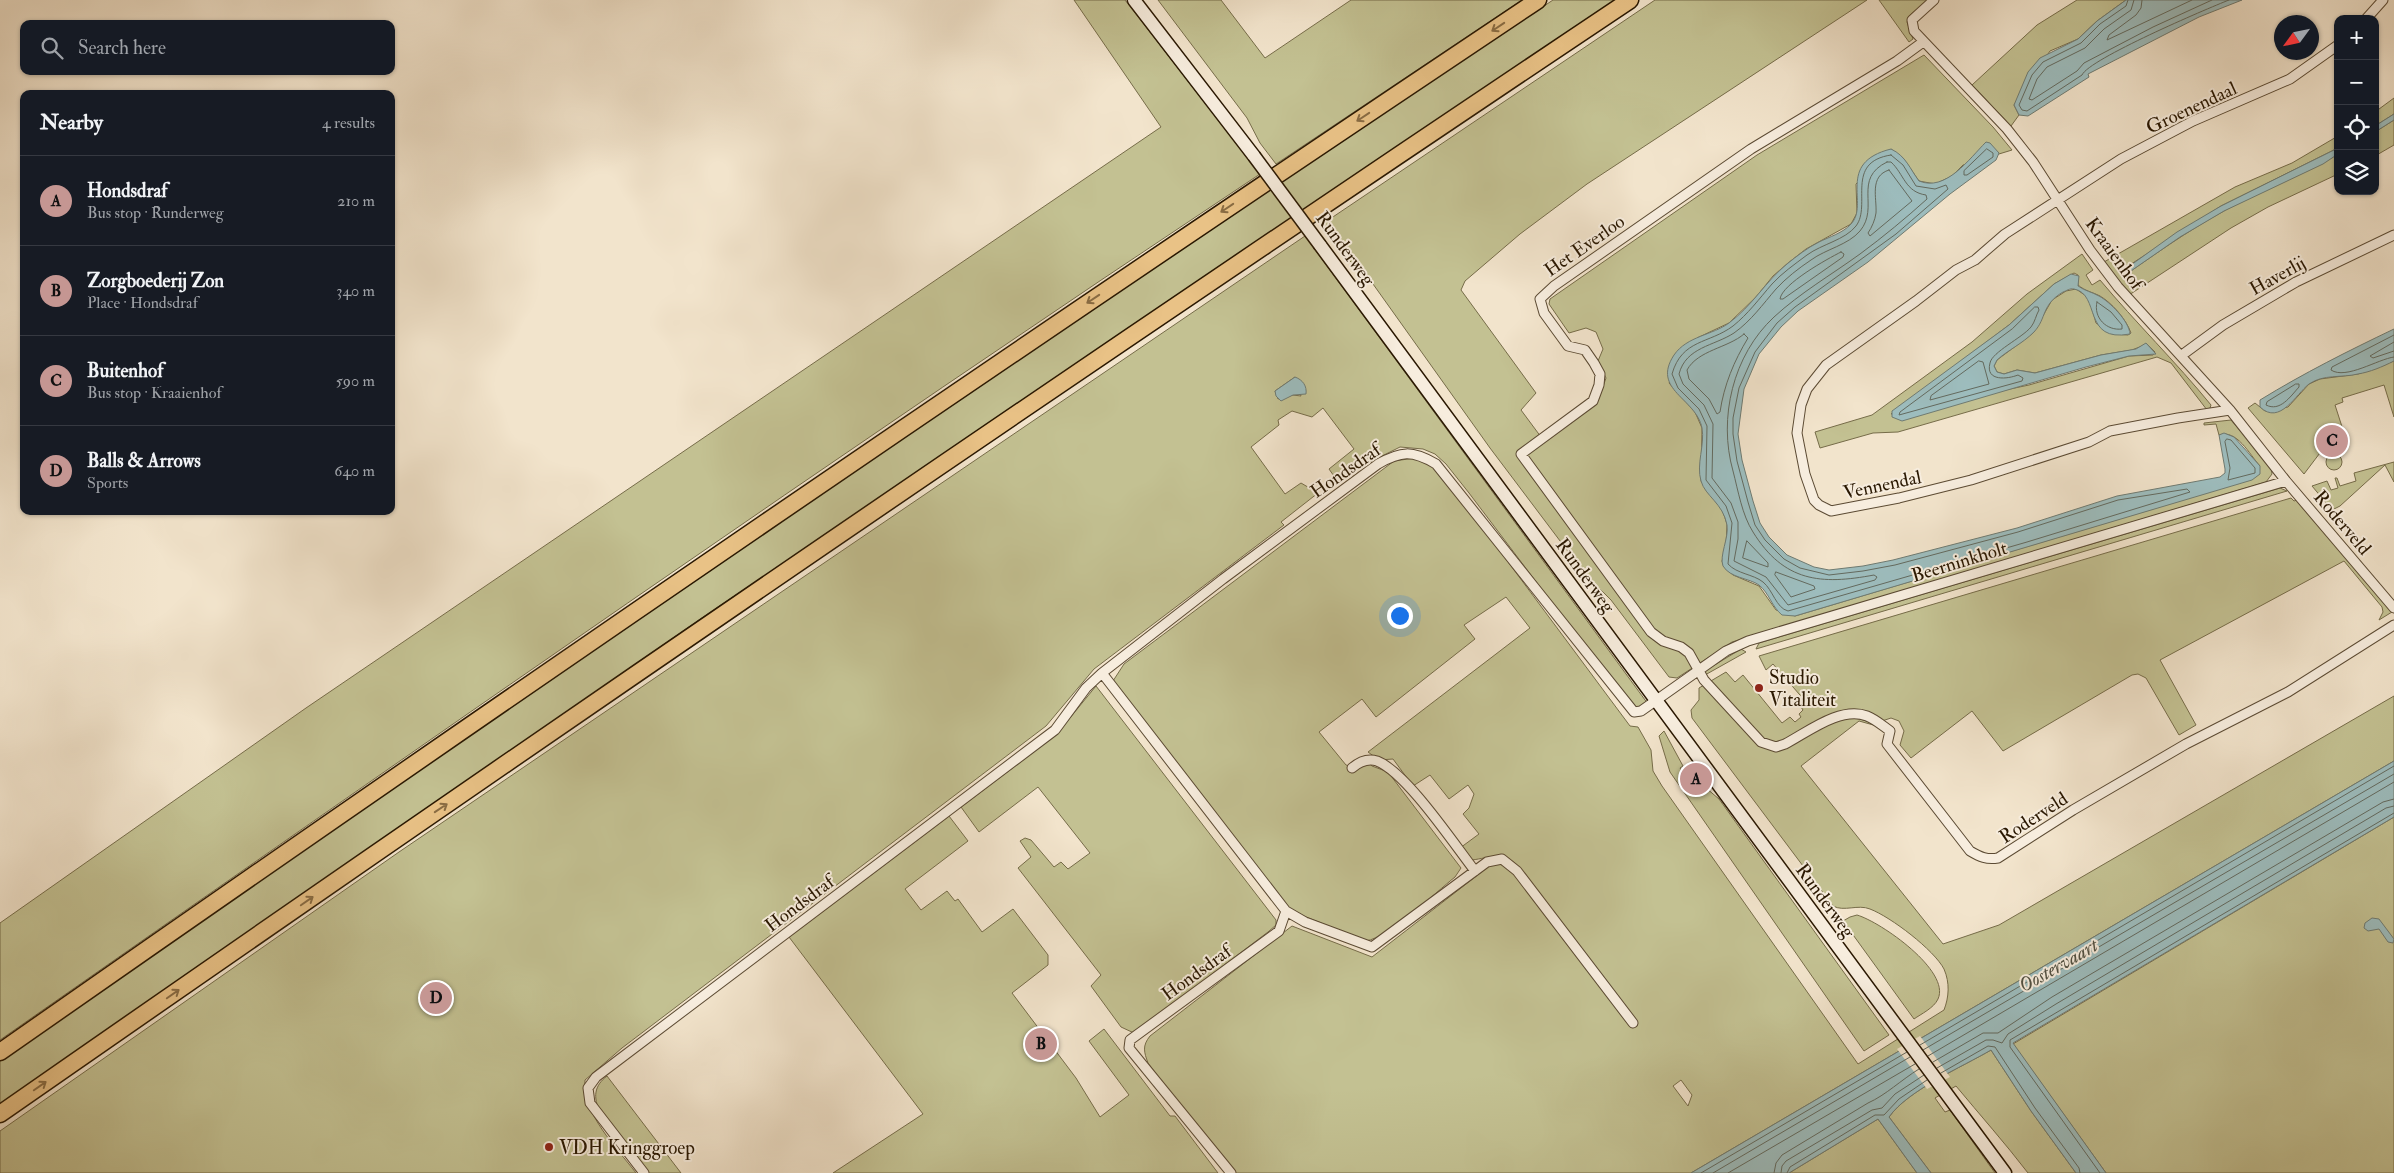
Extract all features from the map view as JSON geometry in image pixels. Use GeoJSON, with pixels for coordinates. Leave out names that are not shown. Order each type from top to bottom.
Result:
{"type":"FeatureCollection","features":[{"type":"Feature","properties":{"kind":"highway"},"geometry":{"type":"LineString","coordinates":[[0,1052],[345,811],[1246,195],[1538,0]]}},
{"type":"Feature","properties":{"kind":"highway"},"geometry":{"type":"LineString","coordinates":[[0,1114],[812,553],[1276,237],[1630,0]]}},
{"type":"Feature","properties":{"kind":"street","name":"Runderweg"},"geometry":{"type":"LineString","coordinates":[[1134,0],[1254,156],[2005,1173]]}},
{"type":"Feature","properties":{"kind":"street"},"geometry":{"type":"LineString","coordinates":[[1923,42],[1914,30],[1912,20],[1934,0]]}},
{"type":"Feature","properties":{"kind":"street"},"geometry":{"type":"LineString","coordinates":[[2370,15],[2383,0]]}},
{"type":"Feature","properties":{"kind":"street","name":"Kraaienhof"},"geometry":{"type":"LineString","coordinates":[[1923,42],[1995,115],[2033,162],[2090,250],[2118,287],[2182,355],[2230,410],[2286,481]]}},
{"type":"Feature","properties":{"kind":"street","name":"Het Everloo"},"geometry":{"type":"LineString","coordinates":[[1697,670],[1689,653],[1681,647],[1656,637],[1650,632],[1521,454],[1593,401],[1600,385],[1600,374],[1585,350],[1568,346],[1544,313],[1540,299],[1562,280],[1751,149],[1897,61],[1923,42]]}},
{"type":"Feature","properties":{"kind":"street","name":"Groenendaal"},"geometry":{"type":"LineString","coordinates":[[2058,198],[2122,159],[2193,120],[2290,79],[2334,48]]}},
{"type":"Feature","properties":{"kind":"street","name":"Vennendal"},"geometry":{"type":"LineString","coordinates":[[2058,198],[2005,234],[1968,265],[1956,270],[1826,365],[1812,380],[1800,405],[1797,433],[1805,474],[1814,500],[1818,505],[1832,511],[1899,498],[2010,468],[2089,442],[2110,431],[2230,410]]}},
{"type":"Feature","properties":{"kind":"street","name":"Haverlij"},"geometry":{"type":"LineString","coordinates":[[2182,355],[2223,325],[2288,286],[2394,235]]}},
{"type":"Feature","properties":{"kind":"street","name":"Hondsdraf"},"geometry":{"type":"LineString","coordinates":[[644,1173],[590,1103],[588,1088],[596,1077],[1055,730],[1086,688],[1102,673],[1378,464],[1393,456],[1409,453],[1424,457],[1436,464],[1634,712],[1641,711],[1655,701]]}},
{"type":"Feature","properties":{"kind":"street","name":"Beerninkholt"},"geometry":{"type":"LineString","coordinates":[[1655,701],[1726,651],[1748,641],[2286,481]]}},
{"type":"Feature","properties":{"kind":"street","name":"Roderveld"},"geometry":{"type":"LineString","coordinates":[[2286,481],[2394,608]]}},
{"type":"Feature","properties":{"kind":"street","name":"Roderveld"},"geometry":{"type":"LineString","coordinates":[[1697,670],[1749,731],[1761,742],[1776,746],[1785,744],[1838,716],[1854,713],[1868,716],[1878,722],[1890,731],[1887,744],[1970,851],[1990,860],[2005,854],[2073,810],[2186,744],[2288,692],[2394,625]]}},
{"type":"Feature","properties":{"kind":"street"},"geometry":{"type":"LineString","coordinates":[[1102,673],[1286,911],[1305,922],[1372,947],[1487,862],[1502,859],[1517,871],[1634,1023]]}},
{"type":"Feature","properties":{"kind":"street"},"geometry":{"type":"LineString","coordinates":[[1352,768],[1357,763],[1370,760],[1391,770],[1406,782],[1475,871]]}},
{"type":"Feature","properties":{"kind":"street","name":"Hondsdraf"},"geometry":{"type":"LineString","coordinates":[[1231,1173],[1129,1048],[1130,1040],[1278,932],[1286,911]]}},
{"type":"Feature","properties":{"kind":"shaded area"},"geometry":{"type":"Polygon","coordinates":[[[1074,0],[1125,0],[1260,174],[785,495],[0,1040],[0,923],[306,708],[1161,127],[1074,0]]]}},
{"type":"Feature","properties":{"kind":"shaded area"},"geometry":{"type":"Polygon","coordinates":[[[1158,0],[1221,0],[1265,58],[1351,0],[1522,0],[1276,164],[1260,143],[1247,118],[1158,0]]]}},
{"type":"Feature","properties":{"kind":"shaded area"},"geometry":{"type":"Polygon","coordinates":[[[1553,0],[1624,0],[709,613],[0,1105],[0,1061],[368,803],[1033,347],[1553,0]]]}},
{"type":"Feature","properties":{"kind":"shaded area"},"geometry":{"type":"Polygon","coordinates":[[[1655,0],[1867,0],[1587,184],[1520,234],[1465,281],[1461,290],[1536,393],[1521,410],[1544,441],[1598,401],[1606,378],[1598,361],[1603,349],[1596,332],[1586,328],[1569,333],[1549,304],[1550,299],[1757,155],[1924,55],[1993,127],[2012,150],[1963,165],[1952,176],[1935,184],[1919,181],[1903,158],[1891,149],[1856,184],[1857,213],[1851,224],[1806,249],[1788,263],[1773,276],[1756,297],[1729,323],[1697,338],[1669,383],[1695,412],[1702,428],[1701,481],[1722,509],[1727,524],[1726,547],[1722,561],[1724,567],[1733,575],[1759,586],[1776,610],[1795,616],[2179,501],[2260,466],[2237,439],[2225,434],[2219,435],[2216,424],[2204,425],[2204,423],[2231,420],[2271,467],[2272,474],[2266,482],[1732,642],[1677,678],[1669,677],[1611,600],[1585,574],[1490,448],[1373,284],[1340,251],[1321,225],[1655,0]]]}},
{"type":"Feature","properties":{"kind":"shaded area"},"geometry":{"type":"Polygon","coordinates":[[[1879,0],[1929,0],[1910,15],[1907,22],[1913,39],[1909,42],[1879,0]]]}},
{"type":"Feature","properties":{"kind":"shaded area"},"geometry":{"type":"Polygon","coordinates":[[[2077,0],[2126,0],[2097,21],[2078,39],[2050,51],[2014,105],[2019,115],[2011,126],[1972,85],[2037,25],[2077,0]]]}},
{"type":"Feature","properties":{"kind":"shaded area"},"geometry":{"type":"Polygon","coordinates":[[[2394,98],[2394,114],[2379,123],[2379,109],[2394,98]]]}},
{"type":"Feature","properties":{"kind":"shaded area"},"geometry":{"type":"Polygon","coordinates":[[[2394,120],[2394,145],[2379,154],[2379,150],[2379,129],[2394,120]]]}},
{"type":"Feature","properties":{"kind":"shaded area"},"geometry":{"type":"Polygon","coordinates":[[[2334,138],[2334,150],[2221,206],[2125,268],[2128,273],[2169,244],[2226,210],[2334,156],[2334,176],[2268,207],[2231,228],[2129,295],[2104,262],[2235,187],[2292,163],[2334,138]]]}},
{"type":"Feature","properties":{"kind":"shaded area"},"geometry":{"type":"Polygon","coordinates":[[[1305,236],[1648,704],[1637,707],[1627,702],[1469,493],[1446,464],[1435,454],[1423,449],[1400,447],[1336,479],[1329,469],[1354,449],[1323,408],[1312,417],[1292,411],[1278,420],[1279,425],[1251,447],[1285,494],[1301,483],[1318,493],[1281,522],[1284,525],[1094,669],[1046,726],[622,1048],[585,1080],[585,1092],[594,1117],[610,1141],[636,1173],[0,1173],[0,1131],[399,852],[1305,236]],[[1295,377],[1275,391],[1278,399],[1293,395],[1301,396],[1295,377]]]}},
{"type":"Feature","properties":{"kind":"shaded area"},"geometry":{"type":"Polygon","coordinates":[[[2082,254],[2093,270],[2086,275],[2092,285],[2100,280],[2198,389],[2211,405],[2210,408],[2207,410],[2171,363],[2157,357],[1898,432],[1873,433],[1820,448],[1815,432],[1872,415],[1972,342],[2027,294],[2082,254]],[[2074,273],[2054,284],[2009,325],[1891,414],[2029,385],[2129,356],[2153,355],[2155,352],[2147,344],[2132,350],[2101,355],[2035,373],[2017,370],[2004,374],[1997,372],[1994,366],[1997,360],[2033,333],[2052,300],[2066,291],[2076,289],[2089,298],[2096,323],[2112,334],[2128,335],[2131,333],[2122,317],[2109,303],[2100,296],[2078,285],[2078,275],[2074,273]]]}},
{"type":"Feature","properties":{"kind":"shaded area"},"geometry":{"type":"Polygon","coordinates":[[[2394,361],[2394,417],[2384,385],[2342,398],[2343,402],[2335,405],[2345,436],[2329,441],[2304,474],[2248,408],[2255,403],[2265,411],[2288,407],[2309,384],[2320,379],[2358,374],[2394,361]]]}},
{"type":"Feature","properties":{"kind":"shaded area"},"geometry":{"type":"Polygon","coordinates":[[[2334,454],[2340,456],[2342,462],[2340,468],[2334,470],[2328,468],[2326,462],[2328,456],[2334,454]]]}},
{"type":"Feature","properties":{"kind":"shaded area"},"geometry":{"type":"Polygon","coordinates":[[[1415,458],[1431,464],[1459,496],[1630,726],[1638,727],[1651,750],[1653,771],[1662,786],[1858,1064],[1944,1010],[1948,990],[1946,974],[1939,961],[1922,944],[1889,919],[1870,909],[1861,907],[1837,908],[1833,906],[1692,718],[1691,710],[1699,700],[1699,688],[1726,672],[1735,682],[1743,675],[1782,723],[1790,717],[1795,722],[1801,717],[1799,714],[1803,710],[1801,707],[1806,702],[1773,664],[1766,670],[1759,656],[2291,498],[2294,501],[2297,500],[2392,612],[2379,620],[2383,612],[2382,607],[2344,561],[2160,660],[2196,725],[2179,735],[2146,678],[2138,674],[2132,675],[2003,751],[1972,711],[1911,758],[1900,745],[1904,731],[1899,721],[1891,718],[1882,721],[1850,710],[1809,734],[1842,719],[1850,718],[1867,721],[1877,726],[1859,721],[1801,766],[1943,944],[1999,925],[2394,696],[2394,761],[1691,1173],[1233,1173],[1226,1168],[1148,1063],[1145,1049],[1147,1040],[1292,926],[1372,957],[1488,867],[1496,864],[1518,867],[1508,858],[1496,856],[1472,860],[1460,848],[1479,834],[1463,814],[1469,808],[1474,794],[1468,785],[1449,799],[1430,775],[1413,786],[1393,759],[1379,760],[1368,752],[1530,628],[1506,597],[1464,625],[1475,639],[1376,717],[1362,699],[1319,732],[1346,765],[1350,766],[1362,757],[1372,766],[1388,772],[1461,868],[1455,877],[1399,923],[1376,938],[1366,941],[1286,909],[1115,687],[1113,681],[1124,664],[1394,461],[1415,458]],[[1681,1080],[1673,1086],[1688,1106],[1692,1095],[1681,1080]]]}},
{"type":"Feature","properties":{"kind":"shaded area"},"geometry":{"type":"Polygon","coordinates":[[[2394,462],[2394,482],[2385,465],[2340,506],[2332,510],[2312,486],[2327,481],[2331,490],[2338,488],[2335,478],[2337,478],[2340,486],[2356,481],[2354,473],[2394,462]]]}},
{"type":"Feature","properties":{"kind":"shaded area"},"geometry":{"type":"Polygon","coordinates":[[[2280,488],[2287,491],[1756,649],[1759,643],[2280,488]]]}},
{"type":"Feature","properties":{"kind":"shaded area"},"geometry":{"type":"Polygon","coordinates":[[[1741,649],[1746,652],[1705,675],[1703,672],[1741,649]]]}},
{"type":"Feature","properties":{"kind":"shaded area"},"geometry":{"type":"Polygon","coordinates":[[[1096,686],[1276,920],[1276,925],[1268,932],[1134,1033],[1121,1027],[1091,986],[1101,975],[1018,868],[1031,857],[1020,841],[1025,838],[1031,840],[1054,867],[1061,862],[1068,869],[1090,853],[1038,787],[979,832],[961,807],[1056,735],[1096,686]]]}},
{"type":"Feature","properties":{"kind":"shaded area"},"geometry":{"type":"Polygon","coordinates":[[[1664,731],[1683,766],[1680,768],[1693,786],[1699,782],[1719,799],[1889,1035],[1864,1051],[1670,772],[1659,736],[1664,731]]]}},
{"type":"Feature","properties":{"kind":"shaded area"},"geometry":{"type":"Polygon","coordinates":[[[949,816],[968,841],[905,889],[921,910],[947,891],[955,901],[958,899],[982,932],[1013,909],[1048,955],[1048,965],[1012,993],[1076,1078],[1100,1117],[1129,1095],[1089,1041],[1104,1029],[1170,1116],[1175,1116],[1218,1173],[833,1173],[923,1114],[789,937],[949,816]]]}},
{"type":"Feature","properties":{"kind":"shaded area"},"geometry":{"type":"Polygon","coordinates":[[[2394,817],[2394,1173],[2106,1173],[2013,1044],[2394,817]]]}},
{"type":"Feature","properties":{"kind":"shaded area"},"geometry":{"type":"Polygon","coordinates":[[[1857,915],[1868,919],[1897,937],[1924,962],[1934,975],[1939,988],[1938,999],[1930,1008],[1914,1019],[1843,921],[1857,915]]]}},
{"type":"Feature","properties":{"kind":"shaded area"},"geometry":{"type":"Polygon","coordinates":[[[1991,1050],[2031,1111],[2076,1173],[2028,1173],[1956,1086],[1935,1098],[1945,1112],[1950,1110],[1995,1173],[1931,1173],[1889,1117],[1898,1107],[1922,1088],[1991,1050]]]}},
{"type":"Feature","properties":{"kind":"shaded area"},"geometry":{"type":"Polygon","coordinates":[[[607,1076],[681,1173],[644,1173],[598,1107],[596,1101],[597,1088],[607,1076]]]}},
{"type":"Feature","properties":{"kind":"shaded area"},"geometry":{"type":"Polygon","coordinates":[[[1878,1119],[1917,1173],[1789,1173],[1878,1119]]]}},
{"type":"Feature","properties":{"kind":"water"},"geometry":{"type":"Polygon","coordinates":[[[2126,0],[2242,0],[2199,17],[2088,74],[2089,77],[2028,116],[2019,115],[2014,105],[2028,72],[2040,58],[2078,39],[2097,21],[2126,0]]]}},
{"type":"Feature","properties":{"kind":"water"},"geometry":{"type":"Polygon","coordinates":[[[2394,114],[2394,120],[2379,129],[2379,123],[2394,114]]]}},
{"type":"Feature","properties":{"kind":"water"},"geometry":{"type":"Polygon","coordinates":[[[1986,142],[1990,143],[1999,153],[1996,160],[1950,194],[1868,262],[1798,311],[1781,327],[1759,354],[1744,389],[1738,434],[1742,460],[1753,501],[1760,523],[1769,537],[1787,555],[1814,567],[1829,570],[1893,560],[2017,528],[2117,496],[2220,477],[2225,473],[2225,469],[2219,435],[2224,433],[2234,437],[2260,466],[2260,474],[2252,480],[1795,616],[1782,615],[1759,585],[1730,573],[1723,566],[1722,557],[1727,535],[1727,525],[1722,511],[1706,491],[1701,481],[1699,468],[1702,428],[1692,409],[1671,386],[1668,377],[1668,367],[1679,349],[1693,340],[1729,323],[1779,271],[1806,249],[1844,230],[1851,224],[1856,216],[1859,174],[1864,164],[1874,155],[1891,149],[1904,159],[1919,181],[1938,182],[1956,172],[1986,142]]]}},
{"type":"Feature","properties":{"kind":"water"},"geometry":{"type":"Polygon","coordinates":[[[2334,150],[2334,157],[2323,164],[2224,211],[2180,237],[2128,273],[2124,270],[2177,232],[2221,206],[2334,150]]]}},
{"type":"Feature","properties":{"kind":"water"},"geometry":{"type":"Polygon","coordinates":[[[2071,274],[2079,276],[2078,286],[2099,296],[2113,307],[2123,318],[2130,334],[2115,335],[2105,331],[2098,325],[2087,299],[2082,293],[2070,289],[2051,302],[2034,332],[1997,360],[1994,366],[1997,372],[2004,374],[2017,370],[2035,373],[2101,355],[2136,349],[2146,343],[2156,354],[2129,356],[2086,367],[1902,421],[1892,417],[1892,411],[2009,325],[2054,284],[2071,274]]]}},
{"type":"Feature","properties":{"kind":"water"},"geometry":{"type":"Polygon","coordinates":[[[2394,329],[2394,361],[2362,373],[2326,377],[2314,381],[2281,411],[2267,412],[2260,407],[2260,400],[2277,390],[2394,329]]]}},
{"type":"Feature","properties":{"kind":"water"},"geometry":{"type":"Polygon","coordinates":[[[1295,377],[1304,384],[1306,394],[1293,395],[1281,401],[1276,396],[1275,391],[1295,377]]]}},
{"type":"Feature","properties":{"kind":"water","name":"Oostervaart"},"geometry":{"type":"Polygon","coordinates":[[[2394,761],[2394,817],[2013,1043],[2106,1173],[2076,1173],[2031,1111],[1991,1050],[1922,1088],[1898,1107],[1889,1117],[1931,1173],[1917,1173],[1878,1119],[1789,1173],[1691,1173],[2394,761]]]}},
{"type":"Feature","properties":{"kind":"water"},"geometry":{"type":"Polygon","coordinates":[[[2372,918],[2379,919],[2394,939],[2393,943],[2388,942],[2379,929],[2368,931],[2364,928],[2365,923],[2372,918]]]}},
{"type":"Feature","properties":{"kind":"pier"},"geometry":{"type":"Polygon","coordinates":[[[1920,1036],[1950,1077],[1927,1089],[1897,1049],[1920,1036]]]}},
{"type":"Feature","properties":{"kind":"place","name":"Buitenhof"},"geometry":{"type":"Point","coordinates":[2332,441]}},
{"type":"Feature","properties":{"kind":"place","name":"Studio Vitaliteit"},"geometry":{"type":"Point","coordinates":[1759,688]}},
{"type":"Feature","properties":{"kind":"place","name":"Hondsdraf"},"geometry":{"type":"Point","coordinates":[1696,779]}},
{"type":"Feature","properties":{"kind":"place","name":"Balls & Arrows"},"geometry":{"type":"Point","coordinates":[436,998]}},
{"type":"Feature","properties":{"kind":"place","name":"Zorgboederij Zon"},"geometry":{"type":"Point","coordinates":[1041,1044]}},
{"type":"Feature","properties":{"kind":"place","name":"VDH Kringgroep"},"geometry":{"type":"Point","coordinates":[549,1147]}}]}
